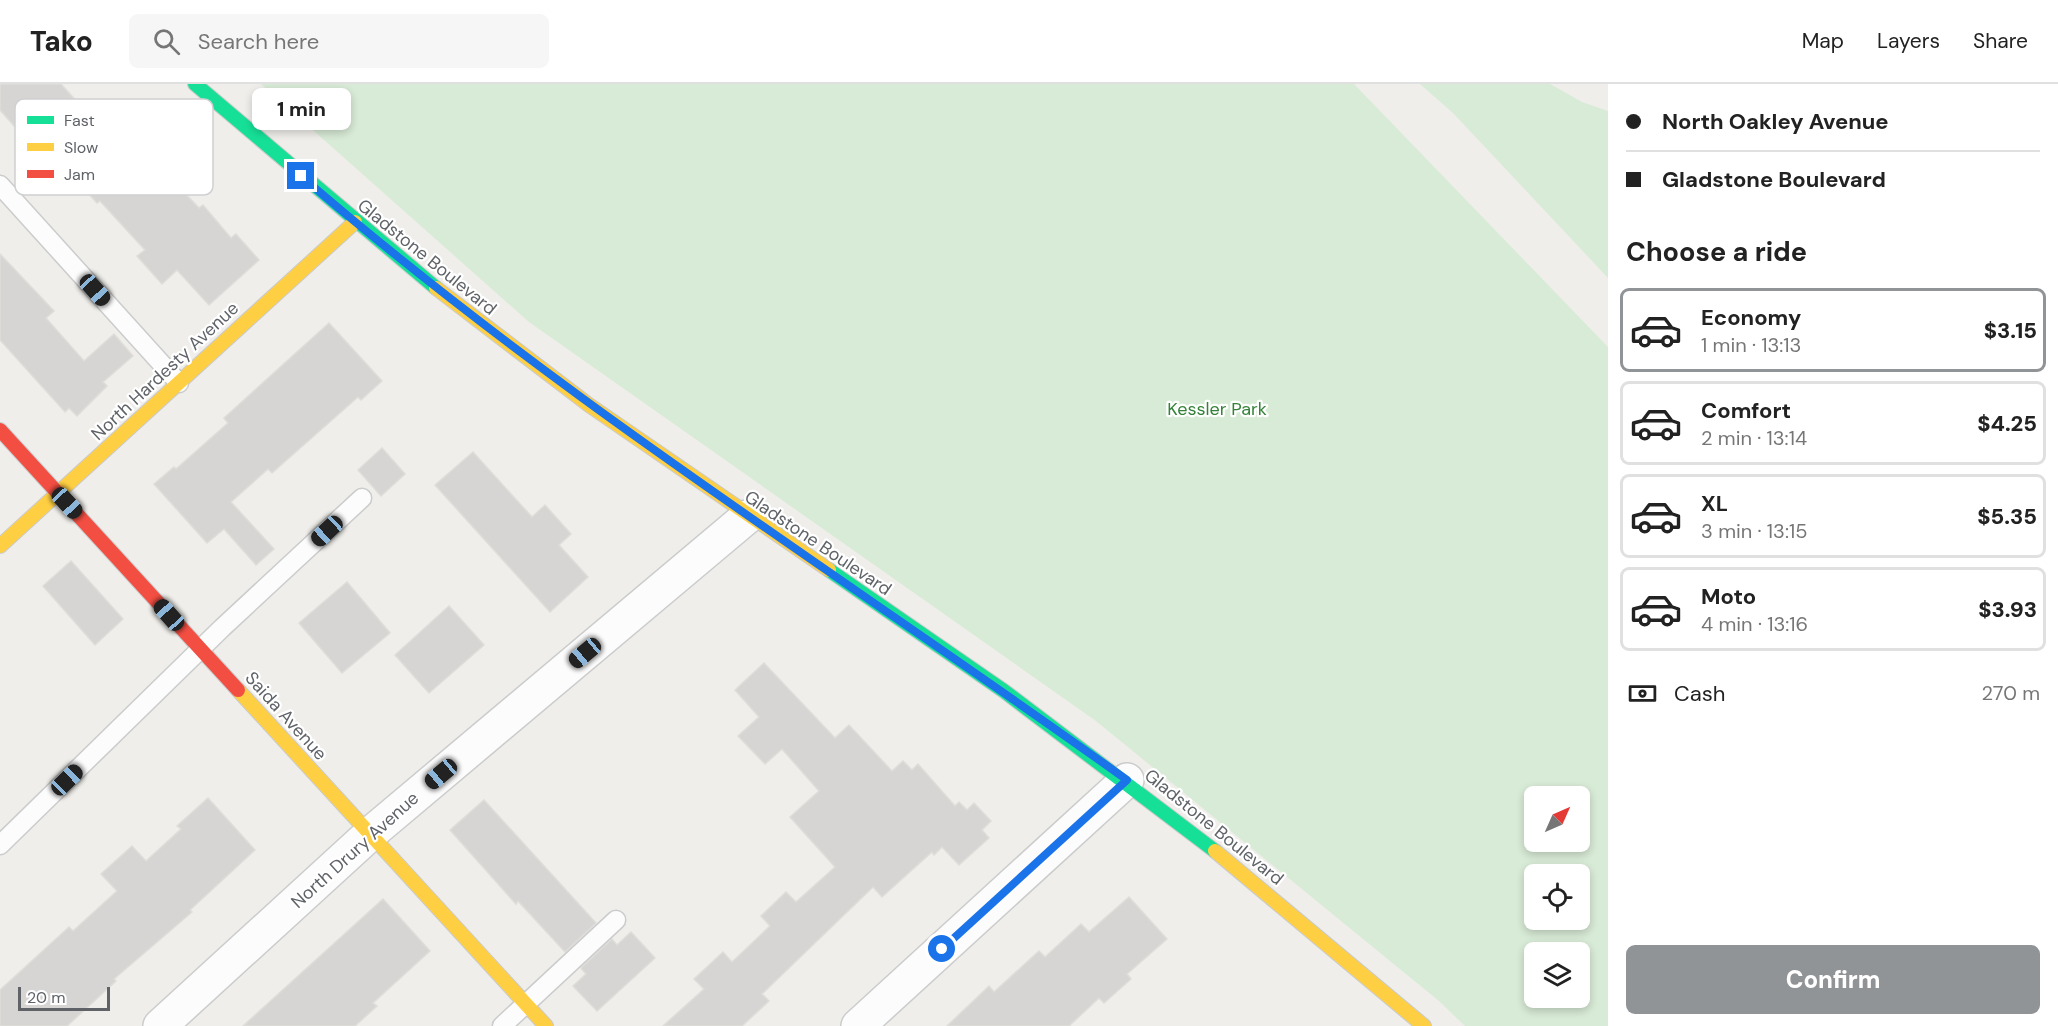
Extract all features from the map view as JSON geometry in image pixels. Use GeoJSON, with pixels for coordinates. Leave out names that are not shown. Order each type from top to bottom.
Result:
{"type":"FeatureCollection","features":[{"type":"Feature","properties":{"kind":"street","name":"Gladstone Boulevard"},"geometry":{"type":"LineString","coordinates":[[195,84],[212,99]]}},
{"type":"Feature","properties":{"kind":"street","name":"Gladstone Boulevard"},"geometry":{"type":"LineString","coordinates":[[213,100],[354,222],[531,363],[747,517],[1000,688],[1127,780],[1290,911],[1424,1026]]}},
{"type":"Feature","properties":{"kind":"street","name":"North Hardesty Avenue"},"geometry":{"type":"LineString","coordinates":[[0,546],[354,222]]}},
{"type":"Feature","properties":{"kind":"street","name":"Saida Avenue"},"geometry":{"type":"LineString","coordinates":[[0,430],[546,1026]]}},
{"type":"Feature","properties":{"kind":"street","name":"North Drury Avenue"},"geometry":{"type":"LineString","coordinates":[[160,1026],[369,834],[747,517]]}},
{"type":"Feature","properties":{"kind":"street"},"geometry":{"type":"LineString","coordinates":[[858,1026],[1127,780]]}},
{"type":"Feature","properties":{"kind":"lane"},"geometry":{"type":"LineString","coordinates":[[0,185],[179,383]]}},
{"type":"Feature","properties":{"kind":"lane"},"geometry":{"type":"LineString","coordinates":[[0,844],[200,649],[362,498]]}},
{"type":"Feature","properties":{"kind":"lane"},"geometry":{"type":"LineString","coordinates":[[502,1026],[616,920]]}},
{"type":"Feature","properties":{"kind":"green space","name":"Kessler Park"},"geometry":{"type":"Polygon","coordinates":[[[261,84],[1354,84],[1608,347],[1608,1026],[1465,1026],[1439,1001],[1096,721],[529,322],[261,84]]]}},
{"type":"Feature","properties":{"kind":"green space"},"geometry":{"type":"Polygon","coordinates":[[[1420,84],[1550,84],[1582,102],[1608,111],[1608,278],[1453,113],[1420,84]]]}},
{"type":"Feature","properties":{"kind":"building"},"geometry":{"type":"Polygon","coordinates":[[[0,84],[61,84],[75,99],[15,99],[15,127],[0,110],[0,84]]]}},
{"type":"Feature","properties":{"kind":"building"},"geometry":{"type":"Polygon","coordinates":[[[90,195],[187,195],[199,208],[203,205],[231,238],[236,234],[259,260],[209,305],[177,270],[162,284],[137,256],[145,250],[100,201],[97,203],[90,195]]]}},
{"type":"Feature","properties":{"kind":"building"},"geometry":{"type":"Polygon","coordinates":[[[0,254],[54,311],[46,318],[84,361],[114,334],[133,356],[103,382],[107,386],[77,416],[69,408],[65,412],[0,340],[0,254]]]}},
{"type":"Feature","properties":{"kind":"building"},"geometry":{"type":"Polygon","coordinates":[[[329,323],[382,381],[361,400],[358,397],[272,473],[268,469],[231,502],[274,549],[256,565],[224,529],[207,543],[154,484],[174,467],[176,469],[228,423],[224,418],[329,323]]]}},
{"type":"Feature","properties":{"kind":"building"},"geometry":{"type":"Polygon","coordinates":[[[382,448],[405,474],[381,496],[358,470],[382,448]]]}},
{"type":"Feature","properties":{"kind":"building"},"geometry":{"type":"Polygon","coordinates":[[[473,452],[532,517],[545,505],[571,534],[559,545],[588,577],[550,612],[435,485],[473,452]]]}},
{"type":"Feature","properties":{"kind":"building"},"geometry":{"type":"Polygon","coordinates":[[[71,561],[123,619],[95,645],[43,586],[71,561]]]}},
{"type":"Feature","properties":{"kind":"building"},"geometry":{"type":"Polygon","coordinates":[[[347,582],[390,633],[342,673],[299,623],[347,582]]]}},
{"type":"Feature","properties":{"kind":"building"},"geometry":{"type":"Polygon","coordinates":[[[449,606],[484,645],[429,693],[395,655],[449,606]]]}},
{"type":"Feature","properties":{"kind":"building"},"geometry":{"type":"Polygon","coordinates":[[[764,663],[835,738],[849,725],[892,771],[903,761],[912,770],[918,764],[955,806],[959,802],[967,810],[974,803],[991,821],[982,830],[989,838],[959,865],[942,847],[934,855],[932,852],[882,897],[873,887],[762,994],[769,1001],[742,1026],[663,1026],[704,989],[694,979],[723,952],[732,962],[770,926],[761,916],[786,892],[796,902],[835,867],[790,817],[819,791],[782,749],[765,764],[738,736],[759,717],[735,690],[764,663]]]}},
{"type":"Feature","properties":{"kind":"building"},"geometry":{"type":"Polygon","coordinates":[[[208,798],[255,850],[190,910],[192,912],[114,979],[116,981],[67,1026],[0,1026],[0,990],[69,927],[73,931],[117,891],[101,874],[132,846],[146,861],[181,829],[177,826],[208,798]]]}},
{"type":"Feature","properties":{"kind":"building"},"geometry":{"type":"Polygon","coordinates":[[[484,800],[596,923],[565,952],[518,901],[516,904],[450,830],[484,800]]]}},
{"type":"Feature","properties":{"kind":"building"},"geometry":{"type":"Polygon","coordinates":[[[1129,897],[1167,939],[1127,974],[1131,979],[1104,1003],[1099,998],[1069,1026],[947,1026],[989,986],[994,992],[1039,951],[1045,957],[1081,924],[1089,932],[1129,897]]]}},
{"type":"Feature","properties":{"kind":"building"},"geometry":{"type":"Polygon","coordinates":[[[383,899],[430,951],[373,1003],[377,1006],[355,1026],[243,1026],[383,899]]]}},
{"type":"Feature","properties":{"kind":"building"},"geometry":{"type":"Polygon","coordinates":[[[631,932],[655,958],[597,1011],[573,986],[586,974],[581,968],[612,939],[617,945],[631,932]]]}},
{"type":"Feature","properties":{"kind":"traffic: fast"},"geometry":{"type":"LineString","coordinates":[[195,84],[213,99]]}},
{"type":"Feature","properties":{"kind":"traffic: fast"},"geometry":{"type":"LineString","coordinates":[[213,99],[436,288]]}},
{"type":"Feature","properties":{"kind":"traffic: fast"},"geometry":{"type":"LineString","coordinates":[[829,570],[1004,691],[1215,851]]}},
{"type":"Feature","properties":{"kind":"traffic: slow"},"geometry":{"type":"LineString","coordinates":[[0,546],[355,222]]}},
{"type":"Feature","properties":{"kind":"traffic: slow"},"geometry":{"type":"LineString","coordinates":[[436,288],[589,405],[829,570]]}},
{"type":"Feature","properties":{"kind":"traffic: slow"},"geometry":{"type":"LineString","coordinates":[[238,690],[546,1026]]}},
{"type":"Feature","properties":{"kind":"traffic: slow"},"geometry":{"type":"LineString","coordinates":[[1215,851],[1424,1026]]}},
{"type":"Feature","properties":{"kind":"traffic: jam"},"geometry":{"type":"LineString","coordinates":[[0,430],[238,690]]}},
{"type":"Feature","properties":{"kind":"route"},"geometry":{"type":"LineString","coordinates":[[301,176],[354,222],[531,363],[747,517],[1000,688],[1127,780],[942,949]]}}]}
